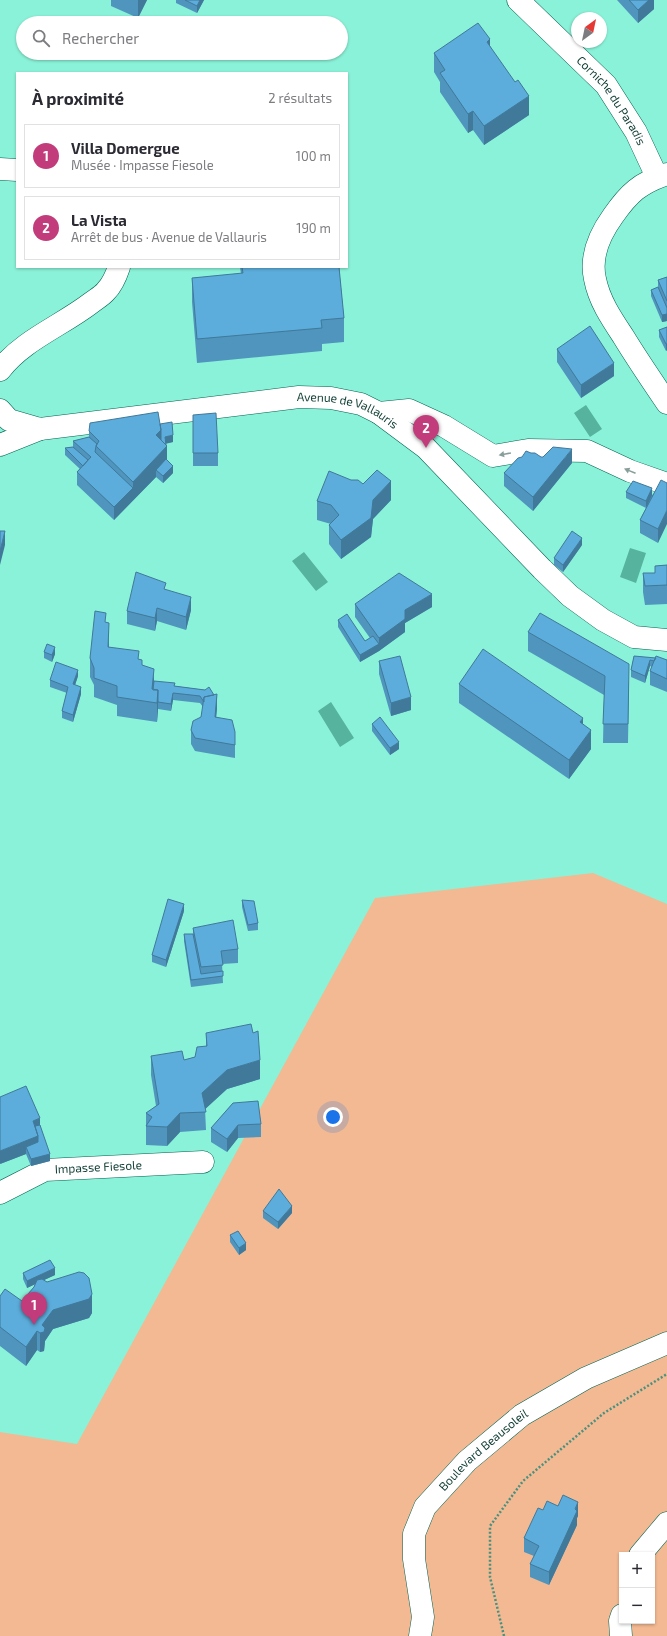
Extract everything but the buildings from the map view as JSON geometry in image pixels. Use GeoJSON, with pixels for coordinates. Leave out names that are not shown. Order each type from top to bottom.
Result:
{"type":"FeatureCollection","features":[{"type":"Feature","properties":{"kind":"street","name":"Corniche du Paradis"},"geometry":{"type":"LineString","coordinates":[[518,0],[606,84],[662,176]]}},
{"type":"Feature","properties":{"kind":"street"},"geometry":{"type":"LineString","coordinates":[[0,169],[16,170]]}},
{"type":"Feature","properties":{"kind":"street"},"geometry":{"type":"LineString","coordinates":[[662,176],[635,188],[621,204],[605,227],[595,251],[594,278],[604,306],[642,367],[667,403]]}},
{"type":"Feature","properties":{"kind":"street"},"geometry":{"type":"LineString","coordinates":[[0,370],[10,358],[37,338],[75,315],[106,292],[114,280],[119,268]]}},
{"type":"Feature","properties":{"kind":"street","name":"Avenue de Vallauris"},"geometry":{"type":"LineString","coordinates":[[0,410],[9,420],[40,429],[299,397],[331,398],[361,404],[379,412],[426,448],[542,569],[570,596],[603,620],[634,637],[667,640]]}},
{"type":"Feature","properties":{"kind":"street"},"geometry":{"type":"LineString","coordinates":[[379,412],[409,410],[444,426],[493,456],[528,450],[587,451],[630,471],[667,484]]}},
{"type":"Feature","properties":{"kind":"street"},"geometry":{"type":"LineString","coordinates":[[0,445],[40,429]]}},
{"type":"Feature","properties":{"kind":"street","name":"Impasse Fiesole"},"geometry":{"type":"LineString","coordinates":[[0,1194],[46,1170],[203,1162]]}},
{"type":"Feature","properties":{"kind":"street","name":"Boulevard Beausoleil"},"geometry":{"type":"LineString","coordinates":[[420,1636],[423,1617],[414,1559],[414,1534],[425,1507],[467,1461],[522,1415],[586,1378],[667,1343]]}},
{"type":"Feature","properties":{"kind":"street"},"geometry":{"type":"LineString","coordinates":[[643,1552],[667,1523]]}},
{"type":"Feature","properties":{"kind":"street"},"geometry":{"type":"LineString","coordinates":[[620,1624],[622,1636]]}},
{"type":"Feature","properties":{"kind":"path"},"geometry":{"type":"LineString","coordinates":[[504,1636],[490,1576],[490,1526],[523,1481],[604,1413],[667,1374]]}},
{"type":"Feature","properties":{"kind":"shaded area"},"geometry":{"type":"Polygon","coordinates":[[[593,873],[667,904],[667,1636],[0,1636],[0,1432],[77,1444],[375,898],[593,873]]]}},
{"type":"Feature","properties":{"kind":"water"},"geometry":{"type":"Polygon","coordinates":[[[586,405],[602,429],[590,437],[574,413],[586,405]]]}},
{"type":"Feature","properties":{"kind":"water"},"geometry":{"type":"Polygon","coordinates":[[[630,548],[646,553],[636,583],[620,577],[630,548]]]}},
{"type":"Feature","properties":{"kind":"water"},"geometry":{"type":"Polygon","coordinates":[[[304,552],[328,582],[316,591],[292,561],[304,552]]]}},
{"type":"Feature","properties":{"kind":"water"},"geometry":{"type":"Polygon","coordinates":[[[331,702],[354,738],[340,747],[318,711],[331,702]]]}},
{"type":"Feature","properties":{"kind":"place","name":"La Vista"},"geometry":{"type":"Point","coordinates":[426,448]}},
{"type":"Feature","properties":{"kind":"place","name":"Villa Domergue"},"geometry":{"type":"Point","coordinates":[34,1325]}}]}
